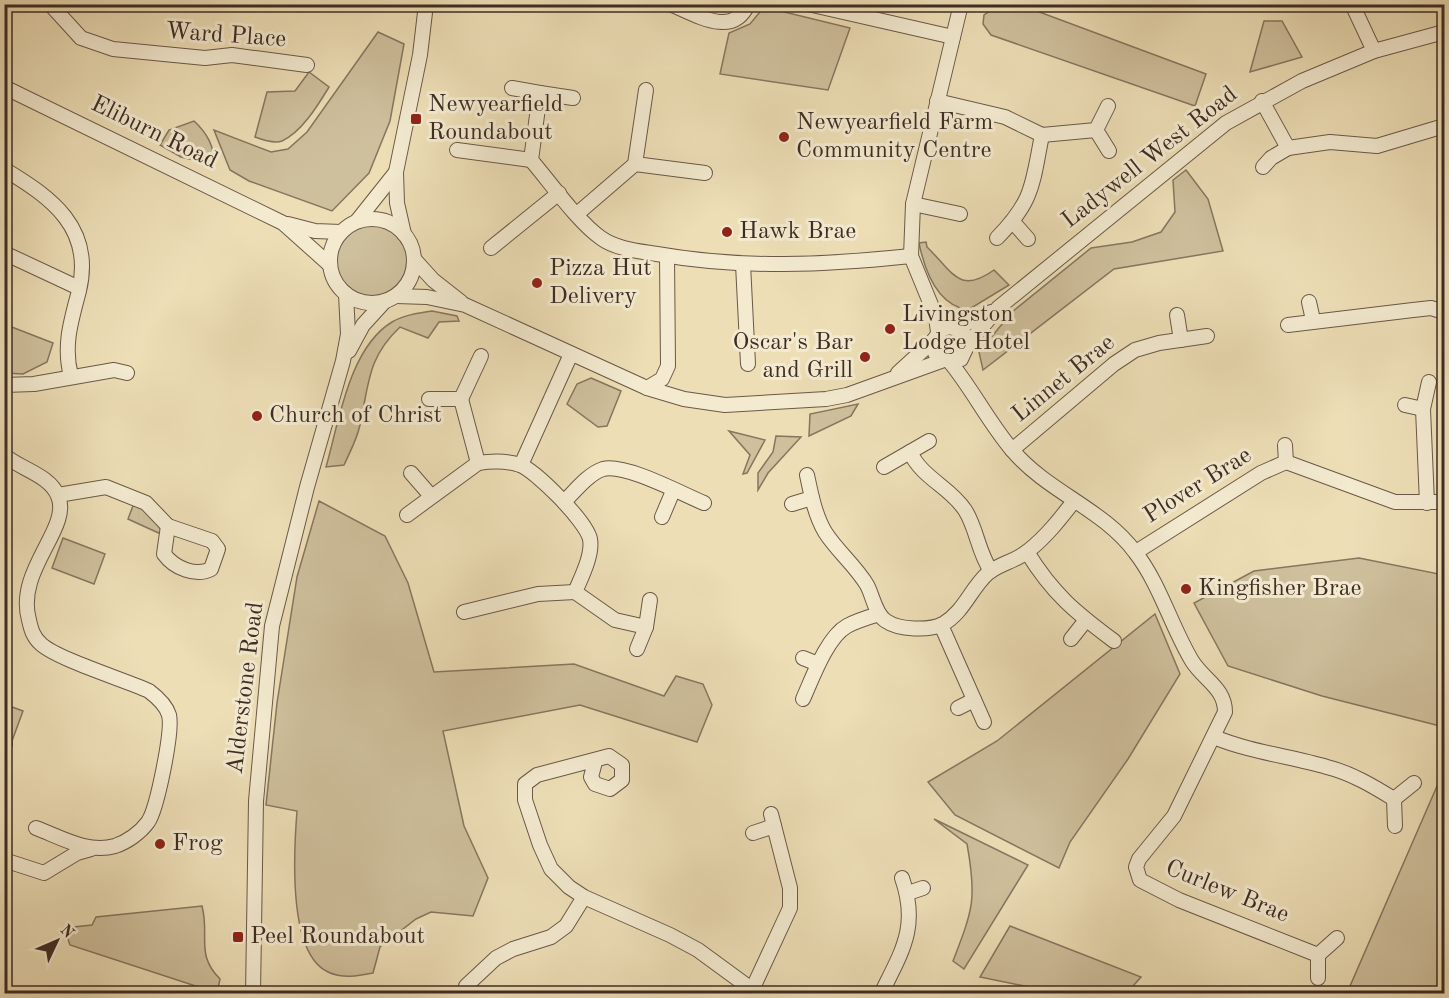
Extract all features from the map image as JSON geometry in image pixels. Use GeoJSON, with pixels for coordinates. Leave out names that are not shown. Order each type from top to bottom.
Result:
{"type":"FeatureCollection","features":[{"type":"Feature","properties":{"kind":"street","name":"Ward Place"},"geometry":{"type":"LineString","coordinates":[[50,4],[81,38],[113,49],[205,58],[232,55],[307,65]]}},
{"type":"Feature","properties":{"kind":"street"},"geometry":{"type":"LineString","coordinates":[[396,172],[357,221],[341,232],[332,248],[330,265],[335,282],[346,294],[358,301],[371,304],[390,299],[406,286],[413,273],[414,259],[411,246],[404,234],[397,203],[396,172],[420,55],[426,4]]}},
{"type":"Feature","properties":{"kind":"street"},"geometry":{"type":"LineString","coordinates":[[672,5],[716,22],[728,24],[739,19],[748,4]]}},
{"type":"Feature","properties":{"kind":"street"},"geometry":{"type":"LineString","coordinates":[[808,4],[953,37]]}},
{"type":"Feature","properties":{"kind":"street"},"geometry":{"type":"LineString","coordinates":[[961,4],[913,204],[911,256],[936,317],[935,352],[947,361],[971,387],[1012,450],[1032,471],[1099,518],[1136,552]]}},
{"type":"Feature","properties":{"kind":"street"},"geometry":{"type":"LineString","coordinates":[[1352,4],[1374,51]]}},
{"type":"Feature","properties":{"kind":"street","name":"Ladywell West Road"},"geometry":{"type":"LineString","coordinates":[[390,299],[427,297],[465,305],[647,388],[684,399],[725,405],[826,399],[947,361],[966,350],[998,308],[1192,148],[1262,101],[1374,51],[1444,32]]}},
{"type":"Feature","properties":{"kind":"street","name":"Eliburn Road"},"geometry":{"type":"LineString","coordinates":[[4,87],[283,223],[315,231],[341,232]]}},
{"type":"Feature","properties":{"kind":"street"},"geometry":{"type":"LineString","coordinates":[[512,88],[573,98]]}},
{"type":"Feature","properties":{"kind":"street"},"geometry":{"type":"LineString","coordinates":[[577,214],[635,164],[646,90]]}},
{"type":"Feature","properties":{"kind":"street"},"geometry":{"type":"LineString","coordinates":[[531,160],[540,93]]}},
{"type":"Feature","properties":{"kind":"street"},"geometry":{"type":"LineString","coordinates":[[937,101],[1005,117],[1042,135],[1096,130]]}},
{"type":"Feature","properties":{"kind":"street"},"geometry":{"type":"LineString","coordinates":[[1262,101],[1288,148]]}},
{"type":"Feature","properties":{"kind":"street"},"geometry":{"type":"LineString","coordinates":[[1096,130],[1108,106]]}},
{"type":"Feature","properties":{"kind":"street"},"geometry":{"type":"LineString","coordinates":[[1263,167],[1271,158],[1288,148],[1330,142],[1377,146],[1444,126]]}},
{"type":"Feature","properties":{"kind":"street"},"geometry":{"type":"LineString","coordinates":[[1096,130],[1109,152]]}},
{"type":"Feature","properties":{"kind":"street"},"geometry":{"type":"LineString","coordinates":[[997,238],[1029,199],[1042,135]]}},
{"type":"Feature","properties":{"kind":"street"},"geometry":{"type":"LineString","coordinates":[[457,150],[531,160],[577,214],[601,238],[627,249],[667,256],[743,264],[823,265],[911,256]]}},
{"type":"Feature","properties":{"kind":"street"},"geometry":{"type":"LineString","coordinates":[[635,164],[705,173]]}},
{"type":"Feature","properties":{"kind":"street"},"geometry":{"type":"LineString","coordinates":[[4,169],[38,190],[68,217],[77,240],[82,264],[79,288],[66,343],[71,376]]}},
{"type":"Feature","properties":{"kind":"street"},"geometry":{"type":"LineString","coordinates":[[491,248],[559,193]]}},
{"type":"Feature","properties":{"kind":"street"},"geometry":{"type":"LineString","coordinates":[[913,204],[960,214]]}},
{"type":"Feature","properties":{"kind":"street"},"geometry":{"type":"LineString","coordinates":[[357,221],[374,219],[391,223],[404,234]]}},
{"type":"Feature","properties":{"kind":"street"},"geometry":{"type":"LineString","coordinates":[[1012,222],[1028,239]]}},
{"type":"Feature","properties":{"kind":"street","name":"Eliburn Road"},"geometry":{"type":"LineString","coordinates":[[283,223],[330,265]]}},
{"type":"Feature","properties":{"kind":"street"},"geometry":{"type":"LineString","coordinates":[[4,253],[79,288]]}},
{"type":"Feature","properties":{"kind":"street"},"geometry":{"type":"LineString","coordinates":[[647,388],[662,379],[668,366],[667,256]]}},
{"type":"Feature","properties":{"kind":"street","name":"Ladywell West Road"},"geometry":{"type":"LineString","coordinates":[[414,259],[433,280],[465,305]]}},
{"type":"Feature","properties":{"kind":"street"},"geometry":{"type":"LineString","coordinates":[[743,264],[748,364]]}},
{"type":"Feature","properties":{"kind":"street"},"geometry":{"type":"LineString","coordinates":[[927,293],[954,327],[963,332],[971,387]]}},
{"type":"Feature","properties":{"kind":"street","name":"Alderstone Road"},"geometry":{"type":"LineString","coordinates":[[253,993],[256,801],[272,626],[307,487],[343,361],[348,334],[346,294]]}},
{"type":"Feature","properties":{"kind":"street","name":"Alderstone Road"},"geometry":{"type":"LineString","coordinates":[[343,361],[363,325],[390,299]]}},
{"type":"Feature","properties":{"kind":"street"},"geometry":{"type":"LineString","coordinates":[[1309,302],[1313,320]]}},
{"type":"Feature","properties":{"kind":"street","name":"Ladywell West Road"},"geometry":{"type":"LineString","coordinates":[[887,381],[936,337],[998,308]]}},
{"type":"Feature","properties":{"kind":"street"},"geometry":{"type":"LineString","coordinates":[[1288,325],[1313,320],[1431,309],[1444,312]]}},
{"type":"Feature","properties":{"kind":"street"},"geometry":{"type":"LineString","coordinates":[[1177,315],[1181,340]]}},
{"type":"Feature","properties":{"kind":"street","name":"Linnet Brae"},"geometry":{"type":"LineString","coordinates":[[1012,450],[1114,364],[1135,350],[1207,336]]}},
{"type":"Feature","properties":{"kind":"street"},"geometry":{"type":"LineString","coordinates":[[521,465],[571,354]]}},
{"type":"Feature","properties":{"kind":"street"},"geometry":{"type":"LineString","coordinates":[[478,463],[461,399],[481,356]]}},
{"type":"Feature","properties":{"kind":"street"},"geometry":{"type":"LineString","coordinates":[[4,385],[34,384],[114,370],[126,373]]}},
{"type":"Feature","properties":{"kind":"street"},"geometry":{"type":"LineString","coordinates":[[1427,503],[1423,409],[1429,382]]}},
{"type":"Feature","properties":{"kind":"street"},"geometry":{"type":"LineString","coordinates":[[429,399],[461,399]]}},
{"type":"Feature","properties":{"kind":"street"},"geometry":{"type":"LineString","coordinates":[[1405,405],[1423,409]]}},
{"type":"Feature","properties":{"kind":"street"},"geometry":{"type":"LineString","coordinates":[[884,467],[929,441]]}},
{"type":"Feature","properties":{"kind":"street","name":"Plover Brae"},"geometry":{"type":"LineString","coordinates":[[1284,445],[1286,462]]}},
{"type":"Feature","properties":{"kind":"street"},"geometry":{"type":"LineString","coordinates":[[910,452],[923,472],[963,507],[975,527],[984,561],[991,571]]}},
{"type":"Feature","properties":{"kind":"street"},"geometry":{"type":"LineString","coordinates":[[4,455],[45,481],[58,495],[61,508],[60,520],[36,563],[25,601],[32,633],[41,644],[61,655],[149,691],[160,700],[169,714],[170,730],[154,811],[135,836],[114,846],[77,853],[44,873],[4,860]]}},
{"type":"Feature","properties":{"kind":"street"},"geometry":{"type":"LineString","coordinates":[[407,515],[478,463],[491,461],[521,465],[564,502],[582,521],[590,540],[586,562],[575,592]]}},
{"type":"Feature","properties":{"kind":"street","name":"Plover Brae"},"geometry":{"type":"LineString","coordinates":[[1136,552],[1260,473],[1286,462],[1395,502],[1444,502]]}},
{"type":"Feature","properties":{"kind":"street"},"geometry":{"type":"LineString","coordinates":[[564,502],[592,475],[604,469],[620,469],[704,503]]}},
{"type":"Feature","properties":{"kind":"street"},"geometry":{"type":"LineString","coordinates":[[411,473],[431,496]]}},
{"type":"Feature","properties":{"kind":"street"},"geometry":{"type":"LineString","coordinates":[[807,475],[823,530],[863,579],[873,595],[879,614],[885,621],[900,627],[926,628],[941,625],[955,616],[981,579],[991,571],[1027,552],[1050,532],[1074,501]]}},
{"type":"Feature","properties":{"kind":"street"},"geometry":{"type":"LineString","coordinates":[[58,495],[106,487],[146,503],[168,526]]}},
{"type":"Feature","properties":{"kind":"street"},"geometry":{"type":"LineString","coordinates":[[662,517],[673,491]]}},
{"type":"Feature","properties":{"kind":"street"},"geometry":{"type":"LineString","coordinates":[[792,504],[812,498]]}},
{"type":"Feature","properties":{"kind":"street"},"geometry":{"type":"LineString","coordinates":[[1027,552],[1051,589],[1086,621],[1114,641]]}},
{"type":"Feature","properties":{"kind":"street","name":"Curlew Brae"},"geometry":{"type":"LineString","coordinates":[[1136,552],[1187,653],[1197,669],[1220,690],[1225,700],[1225,712],[1174,816],[1139,860],[1137,873],[1140,880],[1179,900],[1287,940],[1318,955]]}},
{"type":"Feature","properties":{"kind":"street"},"geometry":{"type":"LineString","coordinates":[[464,612],[538,594],[575,592],[615,620],[646,627]]}},
{"type":"Feature","properties":{"kind":"street"},"geometry":{"type":"LineString","coordinates":[[637,649],[646,627],[650,600]]}},
{"type":"Feature","properties":{"kind":"street"},"geometry":{"type":"LineString","coordinates":[[803,699],[818,664],[839,632],[847,626],[879,614]]}},
{"type":"Feature","properties":{"kind":"street"},"geometry":{"type":"LineString","coordinates":[[1071,639],[1086,621]]}},
{"type":"Feature","properties":{"kind":"street"},"geometry":{"type":"LineString","coordinates":[[941,625],[984,722]]}},
{"type":"Feature","properties":{"kind":"street"},"geometry":{"type":"LineString","coordinates":[[803,658],[818,664]]}},
{"type":"Feature","properties":{"kind":"street"},"geometry":{"type":"LineString","coordinates":[[958,708],[974,700]]}},
{"type":"Feature","properties":{"kind":"street"},"geometry":{"type":"LineString","coordinates":[[1214,737],[1236,746],[1328,767],[1361,780],[1394,799]]}},
{"type":"Feature","properties":{"kind":"street"},"geometry":{"type":"LineString","coordinates":[[595,762],[561,767],[537,775],[525,784],[524,791],[540,845],[552,869],[585,897],[670,934],[698,950],[755,992],[790,908],[790,888],[773,820],[753,833]]}},
{"type":"Feature","properties":{"kind":"street"},"geometry":{"type":"LineString","coordinates":[[1394,799],[1414,783]]}},
{"type":"Feature","properties":{"kind":"street"},"geometry":{"type":"LineString","coordinates":[[1394,799],[1395,826]]}},
{"type":"Feature","properties":{"kind":"street"},"geometry":{"type":"LineString","coordinates":[[36,828],[91,849]]}},
{"type":"Feature","properties":{"kind":"street"},"geometry":{"type":"LineString","coordinates":[[881,993],[910,930],[908,893],[902,878]]}},
{"type":"Feature","properties":{"kind":"street"},"geometry":{"type":"LineString","coordinates":[[908,893],[923,888]]}},
{"type":"Feature","properties":{"kind":"street"},"geometry":{"type":"LineString","coordinates":[[466,986],[496,958],[513,949],[551,937],[566,926],[585,897]]}},
{"type":"Feature","properties":{"kind":"street"},"geometry":{"type":"LineString","coordinates":[[1318,978],[1318,955],[1337,938]]}},
{"type":"Feature","properties":{"kind":"shaded area"},"geometry":{"type":"Polygon","coordinates":[[[764,7],[850,28],[828,90],[720,74],[729,33],[750,24],[764,7]]]}},
{"type":"Feature","properties":{"kind":"shaded area"},"geometry":{"type":"Polygon","coordinates":[[[996,7],[1026,7],[1206,74],[1195,106],[991,35],[983,24],[984,15],[996,7]]]}},
{"type":"Feature","properties":{"kind":"shaded area"},"geometry":{"type":"Polygon","coordinates":[[[1264,21],[1282,21],[1302,57],[1250,72],[1264,21]]]}},
{"type":"Feature","properties":{"kind":"shaded area"},"geometry":{"type":"Polygon","coordinates":[[[378,32],[404,44],[390,121],[369,173],[332,211],[249,181],[230,170],[214,130],[271,152],[288,149],[307,132],[378,32]]]}},
{"type":"Feature","properties":{"kind":"shaded area"},"geometry":{"type":"Polygon","coordinates":[[[309,72],[329,87],[309,117],[296,131],[282,141],[272,142],[255,137],[267,92],[295,91],[309,72]]]}},
{"type":"Feature","properties":{"kind":"shaded area"},"geometry":{"type":"Polygon","coordinates":[[[194,121],[212,146],[211,164],[181,157],[160,145],[169,130],[194,121]]]}},
{"type":"Feature","properties":{"kind":"shaded area"},"geometry":{"type":"Polygon","coordinates":[[[1186,170],[1208,199],[1223,251],[1114,269],[983,370],[979,352],[1012,312],[1091,248],[1132,242],[1161,232],[1175,212],[1173,180],[1186,170]]]}},
{"type":"Feature","properties":{"kind":"shaded area"},"geometry":{"type":"Polygon","coordinates":[[[378,224],[397,234],[405,246],[407,260],[405,274],[397,286],[385,294],[364,296],[345,286],[337,274],[335,253],[345,234],[357,226],[378,224]]]}},
{"type":"Feature","properties":{"kind":"shaded area"},"geometry":{"type":"Polygon","coordinates":[[[926,242],[927,247],[957,277],[972,280],[994,270],[1009,285],[968,310],[957,307],[940,294],[929,276],[919,243],[926,242]]]}},
{"type":"Feature","properties":{"kind":"shaded area"},"geometry":{"type":"Polygon","coordinates":[[[432,311],[457,316],[459,321],[439,322],[428,338],[400,327],[389,338],[371,372],[359,430],[344,465],[326,467],[341,408],[365,349],[377,334],[392,322],[406,316],[432,311]]]}},
{"type":"Feature","properties":{"kind":"shaded area"},"geometry":{"type":"Polygon","coordinates":[[[4,324],[53,343],[47,362],[23,374],[5,373],[4,324]]]}},
{"type":"Feature","properties":{"kind":"shaded area"},"geometry":{"type":"Polygon","coordinates":[[[591,378],[621,391],[607,426],[598,427],[567,404],[577,384],[591,378]]]}},
{"type":"Feature","properties":{"kind":"shaded area"},"geometry":{"type":"Polygon","coordinates":[[[858,404],[851,416],[809,436],[810,414],[858,404]]]}},
{"type":"Feature","properties":{"kind":"shaded area"},"geometry":{"type":"Polygon","coordinates":[[[729,431],[765,440],[747,473],[743,474],[750,455],[729,431]]]}},
{"type":"Feature","properties":{"kind":"shaded area"},"geometry":{"type":"Polygon","coordinates":[[[776,436],[801,437],[768,473],[758,490],[758,473],[773,452],[776,436]]]}},
{"type":"Feature","properties":{"kind":"shaded area"},"geometry":{"type":"Polygon","coordinates":[[[319,501],[385,536],[408,583],[434,672],[574,664],[664,696],[676,676],[703,684],[712,705],[697,742],[580,705],[443,731],[464,826],[488,878],[473,916],[431,912],[416,919],[380,947],[373,973],[356,976],[339,976],[328,972],[315,961],[305,944],[296,899],[297,811],[266,805],[277,703],[297,577],[319,501]]]}},
{"type":"Feature","properties":{"kind":"shaded area"},"geometry":{"type":"Polygon","coordinates":[[[134,503],[153,515],[163,535],[128,519],[134,503]]]}},
{"type":"Feature","properties":{"kind":"shaded area"},"geometry":{"type":"Polygon","coordinates":[[[63,538],[105,554],[94,584],[52,568],[63,538]]]}},
{"type":"Feature","properties":{"kind":"shaded area"},"geometry":{"type":"Polygon","coordinates":[[[1359,558],[1444,575],[1444,727],[1322,696],[1228,666],[1194,603],[1254,571],[1359,558]]]}},
{"type":"Feature","properties":{"kind":"shaded area"},"geometry":{"type":"Polygon","coordinates":[[[1155,614],[1180,674],[1128,759],[1070,842],[1059,868],[955,815],[928,782],[997,741],[1155,614]]]}},
{"type":"Feature","properties":{"kind":"shaded area"},"geometry":{"type":"Polygon","coordinates":[[[4,704],[23,711],[12,741],[5,738],[4,704]]]}},
{"type":"Feature","properties":{"kind":"shaded area"},"geometry":{"type":"Polygon","coordinates":[[[1444,770],[1444,993],[1347,993],[1444,770]]]}},
{"type":"Feature","properties":{"kind":"shaded area"},"geometry":{"type":"Polygon","coordinates":[[[934,819],[1028,865],[964,969],[953,961],[965,929],[971,904],[972,878],[967,844],[934,819]]]}},
{"type":"Feature","properties":{"kind":"shaded area"},"geometry":{"type":"Polygon","coordinates":[[[202,906],[205,953],[212,970],[220,979],[217,993],[70,945],[64,928],[92,925],[96,917],[202,906]]]}},
{"type":"Feature","properties":{"kind":"shaded area"},"geometry":{"type":"Polygon","coordinates":[[[1010,926],[1141,977],[1126,994],[1059,993],[980,977],[1010,926]]]}},
{"type":"Feature","properties":{"kind":"place","name":"Newyearfield Roundabout"},"geometry":{"type":"Point","coordinates":[416,119]}},
{"type":"Feature","properties":{"kind":"place","name":"Newyearfield Farm Community Centre"},"geometry":{"type":"Point","coordinates":[784,137]}},
{"type":"Feature","properties":{"kind":"place","name":"Hawk Brae"},"geometry":{"type":"Point","coordinates":[727,232]}},
{"type":"Feature","properties":{"kind":"place","name":"Pizza Hut Delivery"},"geometry":{"type":"Point","coordinates":[537,283]}},
{"type":"Feature","properties":{"kind":"place","name":"Livingston Lodge Hotel"},"geometry":{"type":"Point","coordinates":[890,329]}},
{"type":"Feature","properties":{"kind":"place","name":"Oscar's Bar and Grill"},"geometry":{"type":"Point","coordinates":[865,357]}},
{"type":"Feature","properties":{"kind":"place","name":"Church of Christ"},"geometry":{"type":"Point","coordinates":[257,416]}},
{"type":"Feature","properties":{"kind":"place","name":"Kingfisher Brae"},"geometry":{"type":"Point","coordinates":[1186,589]}},
{"type":"Feature","properties":{"kind":"place","name":"Frog"},"geometry":{"type":"Point","coordinates":[160,844]}},
{"type":"Feature","properties":{"kind":"place","name":"Peel Roundabout"},"geometry":{"type":"Point","coordinates":[238,937]}}]}
